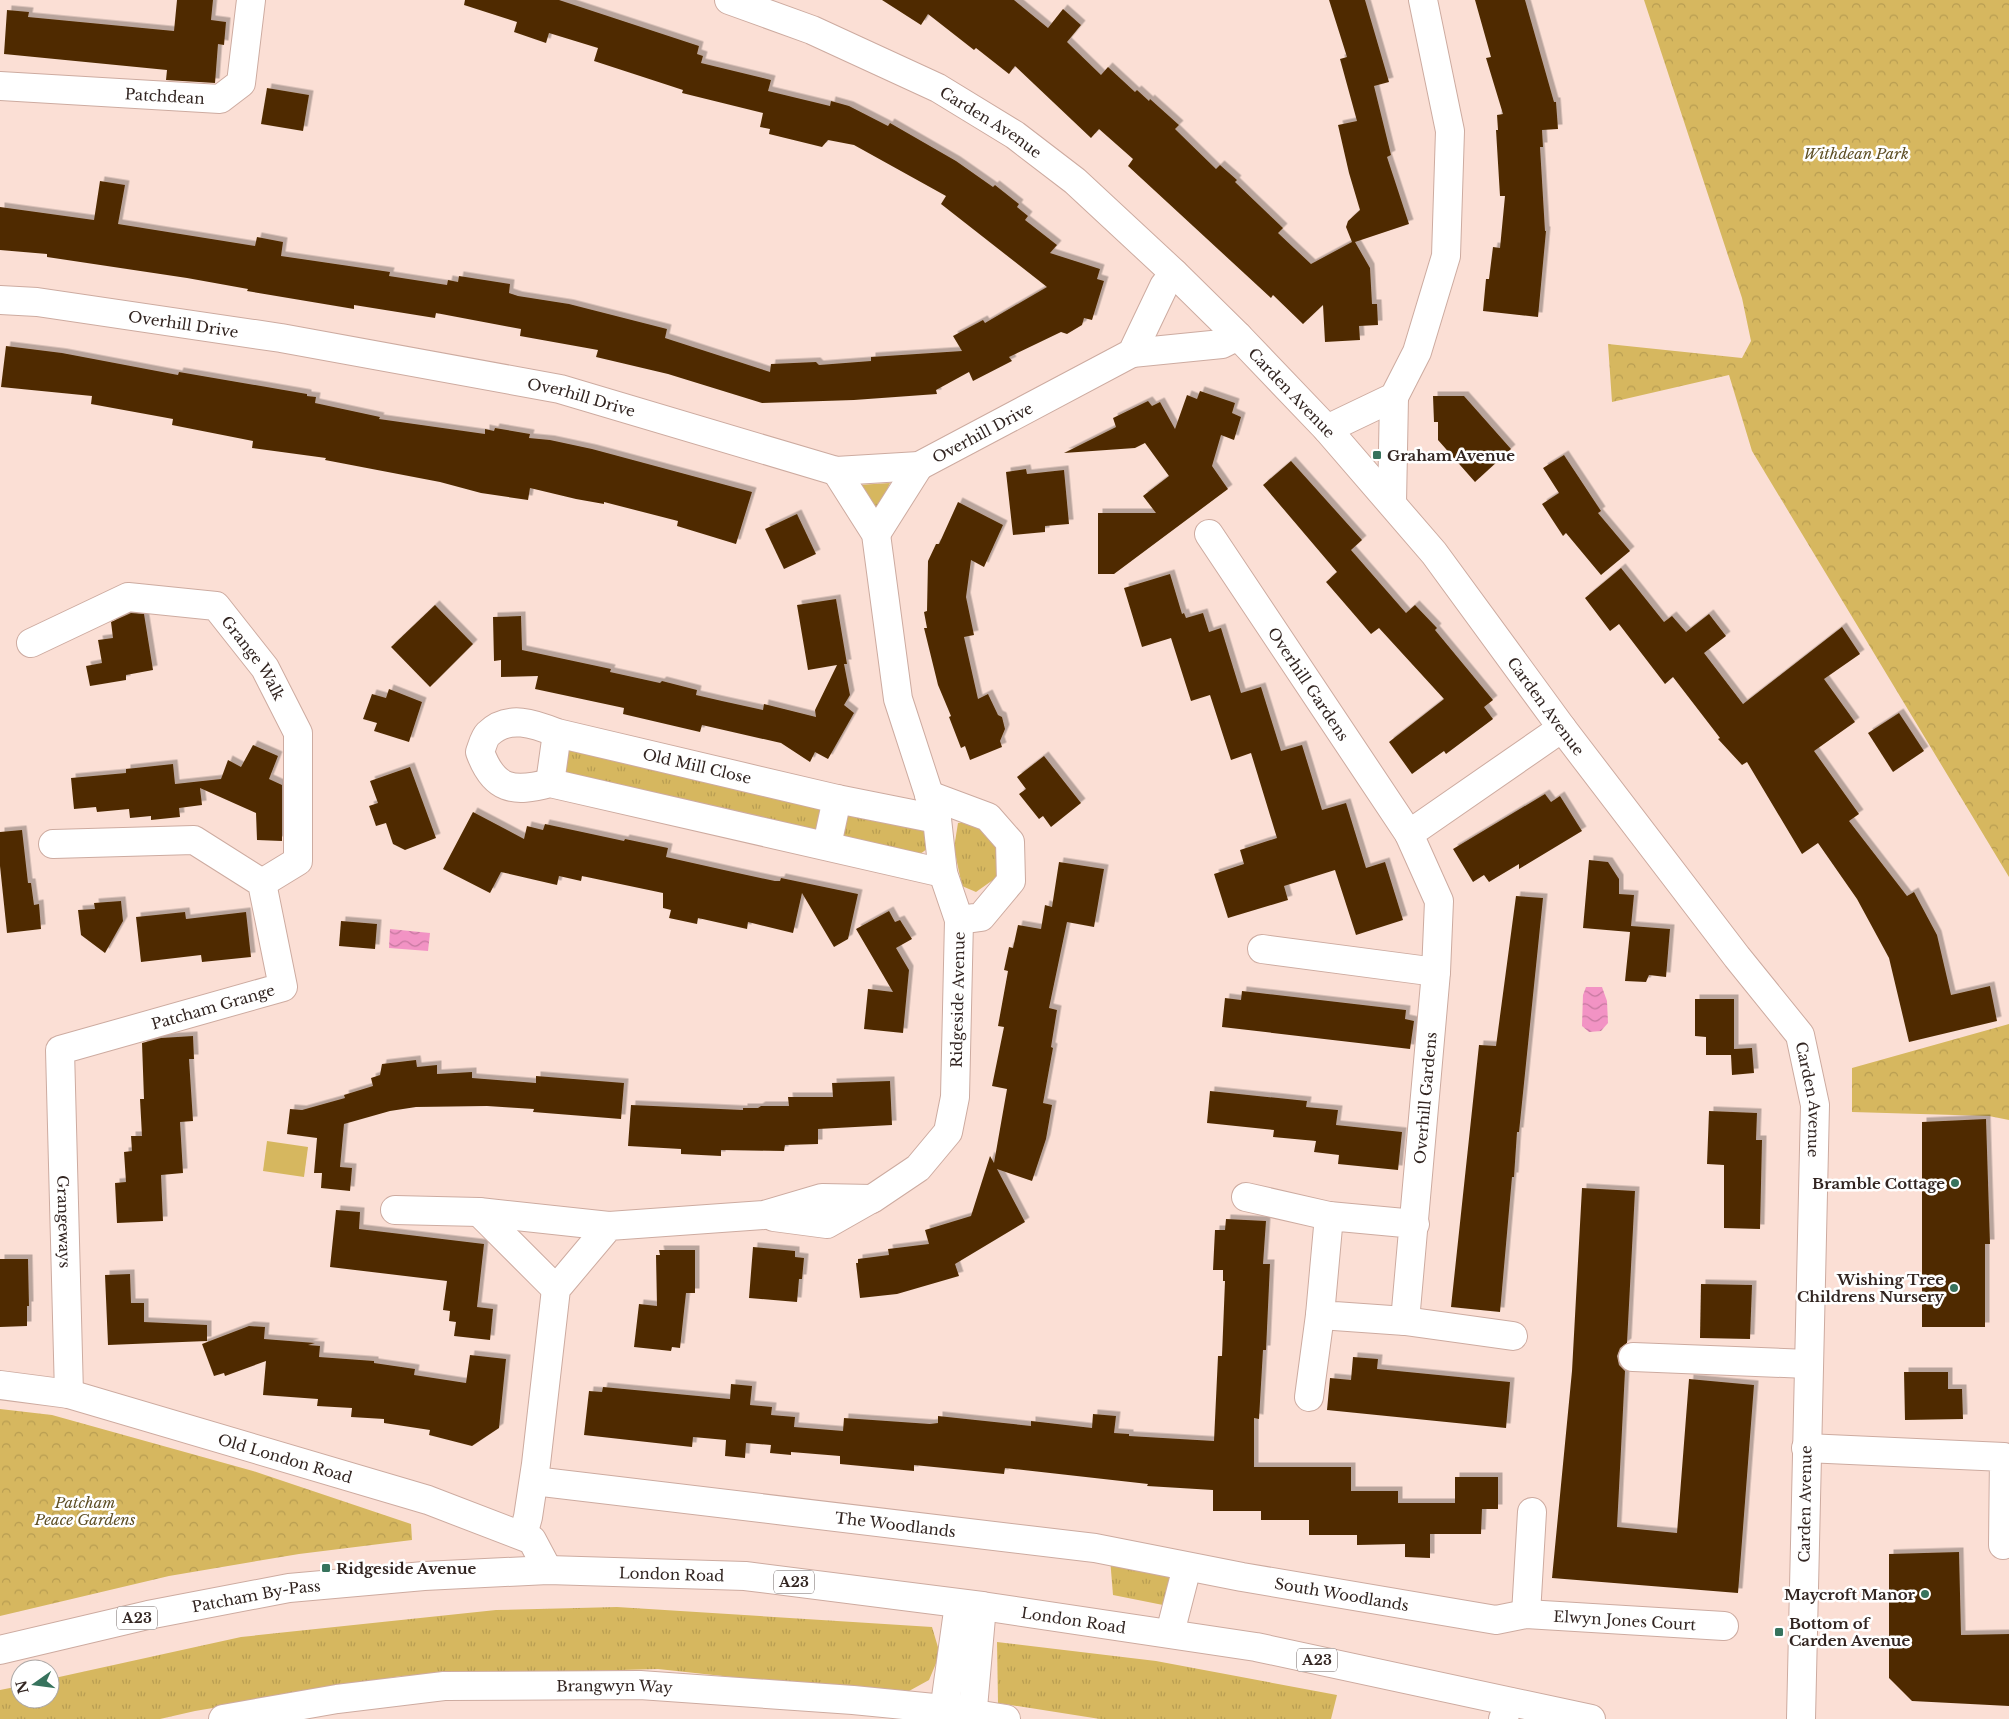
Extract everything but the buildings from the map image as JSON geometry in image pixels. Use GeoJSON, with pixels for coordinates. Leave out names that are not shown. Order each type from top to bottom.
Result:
{"type":"FeatureCollection","features":[{"type":"Feature","properties":{"kind":"main road","name":"Patchdean"},"geometry":{"type":"LineString","coordinates":[[0,86],[220,99],[241,83],[251,0]]}},
{"type":"Feature","properties":{"kind":"main road","name":"Carden Avenue"},"geometry":{"type":"LineString","coordinates":[[729,0],[812,30],[938,88],[1015,135],[1075,181],[1174,273],[1238,336],[1327,429],[1434,553],[1562,728],[1731,949],[1800,1035],[1815,1105],[1801,1719]]}},
{"type":"Feature","properties":{"kind":"main road"},"geometry":{"type":"LineString","coordinates":[[1392,503],[1394,397],[1417,352],[1446,256],[1450,131],[1423,0]]}},
{"type":"Feature","properties":{"kind":"main road"},"geometry":{"type":"LineString","coordinates":[[1132,353],[1164,286],[1174,273]]}},
{"type":"Feature","properties":{"kind":"main road","name":"Overhill Drive"},"geometry":{"type":"LineString","coordinates":[[0,300],[38,302],[280,338],[560,389],[836,471],[919,466],[1132,353],[1222,344],[1238,336]]}},
{"type":"Feature","properties":{"kind":"main road"},"geometry":{"type":"LineString","coordinates":[[1327,429],[1394,397]]}},
{"type":"Feature","properties":{"kind":"main road"},"geometry":{"type":"LineString","coordinates":[[876,534],[919,466]]}},
{"type":"Feature","properties":{"kind":"main road","name":"Ridgeside Avenue"},"geometry":{"type":"LineString","coordinates":[[395,1210],[479,1212],[609,1226],[764,1215],[827,1224],[872,1199],[918,1168],[948,1132],[955,1097],[959,920],[943,873],[933,807],[898,698],[876,534],[836,471]]}},
{"type":"Feature","properties":{"kind":"main road","name":"Overhill Gardens"},"geometry":{"type":"LineString","coordinates":[[1210,534],[1409,834],[1439,901],[1436,972],[1405,1321]]}},
{"type":"Feature","properties":{"kind":"main road","name":"Grange Walk"},"geometry":{"type":"LineString","coordinates":[[32,643],[128,597],[216,606],[265,668],[298,733],[298,861],[262,882]]}},
{"type":"Feature","properties":{"kind":"main road","name":"Old Mill Close"},"geometry":{"type":"LineString","coordinates":[[943,873],[550,782],[520,789],[498,782],[486,769],[480,752],[487,735],[500,726],[515,722],[538,725],[557,733],[837,799],[933,807],[988,817],[1010,842],[1011,881],[981,917],[959,920]]}},
{"type":"Feature","properties":{"kind":"main road"},"geometry":{"type":"LineString","coordinates":[[1409,834],[1562,728]]}},
{"type":"Feature","properties":{"kind":"main road"},"geometry":{"type":"LineString","coordinates":[[550,782],[557,733]]}},
{"type":"Feature","properties":{"kind":"main road"},"geometry":{"type":"LineString","coordinates":[[828,845],[837,799]]}},
{"type":"Feature","properties":{"kind":"main road"},"geometry":{"type":"LineString","coordinates":[[53,844],[194,840],[262,882]]}},
{"type":"Feature","properties":{"kind":"main road","name":"Patcham Grange"},"geometry":{"type":"LineString","coordinates":[[60,1050],[283,987],[262,882]]}},
{"type":"Feature","properties":{"kind":"main road"},"geometry":{"type":"LineString","coordinates":[[1262,949],[1436,972]]}},
{"type":"Feature","properties":{"kind":"main road","name":"Grangeways"},"geometry":{"type":"LineString","coordinates":[[60,1050],[69,1394]]}},
{"type":"Feature","properties":{"kind":"main road"},"geometry":{"type":"LineString","coordinates":[[1246,1197],[1329,1216],[1415,1224]]}},
{"type":"Feature","properties":{"kind":"main road"},"geometry":{"type":"LineString","coordinates":[[479,1212],[556,1289]]}},
{"type":"Feature","properties":{"kind":"main road"},"geometry":{"type":"LineString","coordinates":[[1309,1397],[1320,1315],[1329,1216]]}},
{"type":"Feature","properties":{"kind":"main road"},"geometry":{"type":"LineString","coordinates":[[523,1535],[534,1481],[556,1289],[609,1226]]}},
{"type":"Feature","properties":{"kind":"main road"},"geometry":{"type":"LineString","coordinates":[[1320,1315],[1405,1321],[1513,1336]]}},
{"type":"Feature","properties":{"kind":"main road"},"geometry":{"type":"LineString","coordinates":[[1633,1357],[1808,1364]]}},
{"type":"Feature","properties":{"kind":"main road","name":"Old London Road"},"geometry":{"type":"LineString","coordinates":[[0,1385],[69,1394],[428,1500],[532,1540],[548,1570]]}},
{"type":"Feature","properties":{"kind":"main road"},"geometry":{"type":"LineString","coordinates":[[1806,1448],[2004,1457],[2003,1545]]}},
{"type":"Feature","properties":{"kind":"main road","name":"The Woodlands"},"geometry":{"type":"LineString","coordinates":[[534,1481],[1096,1548],[1187,1566]]}},
{"type":"Feature","properties":{"kind":"main road"},"geometry":{"type":"LineString","coordinates":[[1526,1614],[1532,1512]]}},
{"type":"Feature","properties":{"kind":"main road"},"geometry":{"type":"LineString","coordinates":[[1170,1633],[1187,1566]]}},
{"type":"Feature","properties":{"kind":"main road","name":"South Woodlands"},"geometry":{"type":"LineString","coordinates":[[1187,1566],[1496,1620]]}},
{"type":"Feature","properties":{"kind":"main road","name":"London Road"},"geometry":{"type":"LineString","coordinates":[[548,1570],[745,1576],[1170,1633],[1256,1647],[1506,1711],[1591,1719]]}},
{"type":"Feature","properties":{"kind":"main road","name":"Patcham By-Pass"},"geometry":{"type":"LineString","coordinates":[[0,1650],[148,1616],[289,1588],[424,1576],[548,1570]]}},
{"type":"Feature","properties":{"kind":"main road"},"geometry":{"type":"LineString","coordinates":[[943,1714],[970,1605]]}},
{"type":"Feature","properties":{"kind":"main road"},"geometry":{"type":"LineString","coordinates":[[970,1605],[972,1717]]}},
{"type":"Feature","properties":{"kind":"main road","name":"Elwyn Jones Court"},"geometry":{"type":"LineString","coordinates":[[1496,1620],[1526,1614],[1724,1626]]}},
{"type":"Feature","properties":{"kind":"main road","name":"Brangwyn Way"},"geometry":{"type":"LineString","coordinates":[[223,1719],[337,1699],[444,1686],[640,1685],[853,1700],[943,1714],[1006,1719]]}},
{"type":"Feature","properties":{"kind":"green space","name":"Withdean Park"},"geometry":{"type":"Polygon","coordinates":[[[1644,0],[2009,0],[2009,877],[1752,451],[1729,375],[1612,402],[1608,344],[1742,358],[1751,341],[1742,298],[1644,0]]]}},
{"type":"Feature","properties":{"kind":"green space"},"geometry":{"type":"Polygon","coordinates":[[[890,483],[877,513],[858,485],[890,483]]]}},
{"type":"Feature","properties":{"kind":"green space"},"geometry":{"type":"Polygon","coordinates":[[[571,749],[920,827],[928,835],[927,849],[920,854],[566,776],[562,770],[564,753],[571,749]]]}},
{"type":"Feature","properties":{"kind":"green space"},"geometry":{"type":"Polygon","coordinates":[[[972,821],[1002,850],[1000,875],[976,892],[962,886],[954,848],[958,823],[972,821]]]}},
{"type":"Feature","properties":{"kind":"green space"},"geometry":{"type":"Polygon","coordinates":[[[2009,1024],[2009,1120],[1989,1116],[1852,1112],[1852,1068],[2009,1024]]]}},
{"type":"Feature","properties":{"kind":"green space"},"geometry":{"type":"Polygon","coordinates":[[[267,1141],[308,1147],[304,1177],[263,1171],[267,1141]]]}},
{"type":"Feature","properties":{"kind":"green space","name":"Patcham Peace Gardens"},"geometry":{"type":"Polygon","coordinates":[[[0,1409],[52,1415],[253,1471],[411,1524],[412,1540],[299,1554],[169,1576],[0,1616],[0,1409]]]}},
{"type":"Feature","properties":{"kind":"green space"},"geometry":{"type":"Polygon","coordinates":[[[1110,1558],[1164,1571],[1172,1580],[1171,1595],[1163,1605],[1113,1595],[1110,1558]]]}},
{"type":"Feature","properties":{"kind":"green space"},"geometry":{"type":"Polygon","coordinates":[[[617,1607],[932,1627],[940,1654],[929,1680],[909,1691],[806,1685],[658,1669],[401,1676],[195,1711],[160,1719],[0,1719],[0,1690],[10,1688],[10,1709],[60,1709],[60,1677],[241,1637],[496,1610],[617,1607]]]}},
{"type":"Feature","properties":{"kind":"green space"},"geometry":{"type":"Polygon","coordinates":[[[997,1642],[1156,1661],[1337,1695],[1331,1719],[1100,1719],[998,1703],[997,1642]]]}},
{"type":"Feature","properties":{"kind":"water"},"geometry":{"type":"Polygon","coordinates":[[[390,929],[430,933],[428,951],[389,948],[390,929]]]}},
{"type":"Feature","properties":{"kind":"water"},"geometry":{"type":"Polygon","coordinates":[[[1586,987],[1602,987],[1607,1001],[1608,1023],[1601,1031],[1589,1032],[1582,1026],[1583,995],[1586,987]]]}},
{"type":"Feature","properties":{"kind":"place","name":"Graham Avenue"},"geometry":{"type":"Point","coordinates":[1377,455]}},
{"type":"Feature","properties":{"kind":"place","name":"Bramble Cottage"},"geometry":{"type":"Point","coordinates":[1955,1183]}},
{"type":"Feature","properties":{"kind":"place","name":"Wishing Tree Childrens Nursery"},"geometry":{"type":"Point","coordinates":[1954,1288]}},
{"type":"Feature","properties":{"kind":"place","name":"Ridgeside Avenue"},"geometry":{"type":"Point","coordinates":[326,1568]}},
{"type":"Feature","properties":{"kind":"place","name":"Maycroft Manor"},"geometry":{"type":"Point","coordinates":[1925,1594]}},
{"type":"Feature","properties":{"kind":"place","name":"Bottom of Carden Avenue"},"geometry":{"type":"Point","coordinates":[1779,1632]}}]}
